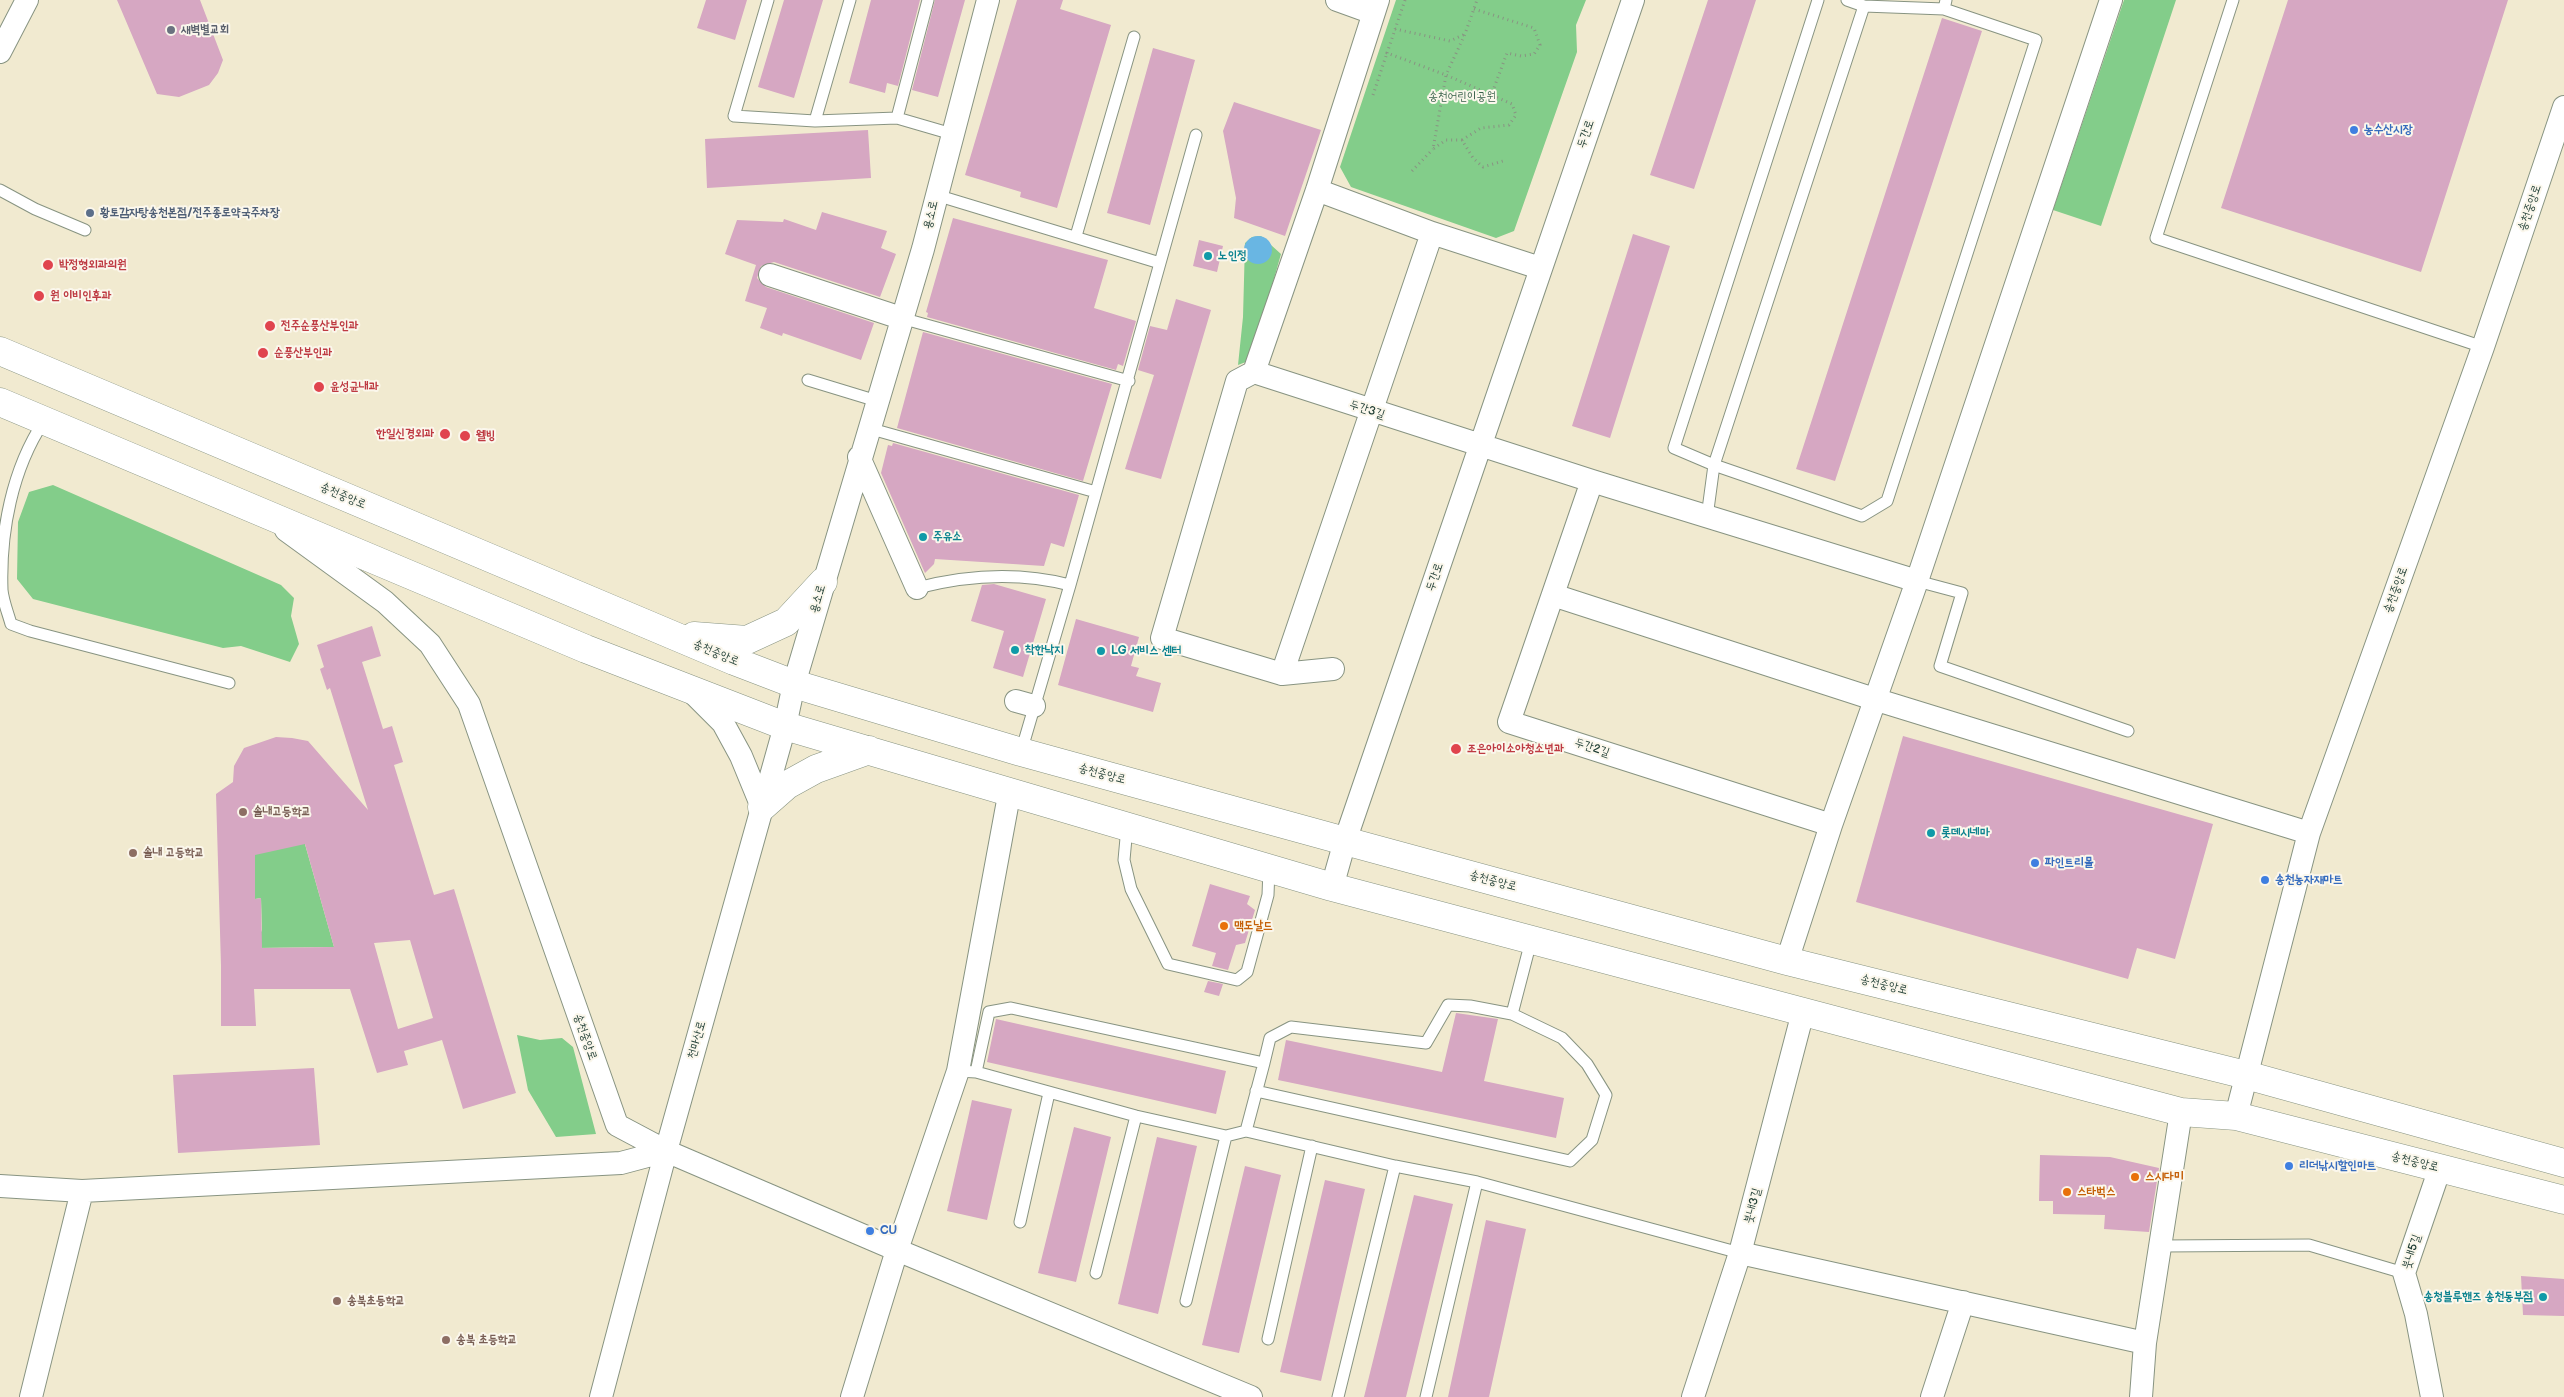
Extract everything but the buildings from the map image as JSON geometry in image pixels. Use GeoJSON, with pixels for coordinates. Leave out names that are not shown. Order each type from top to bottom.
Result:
{"type":"FeatureCollection","features":[{"type":"Feature","properties":{"kind":"street"},"geometry":{"type":"LineString","coordinates":[[0,52],[27,0]]}},
{"type":"Feature","properties":{"kind":"street","name":"용소로"},"geometry":{"type":"LineString","coordinates":[[794,684],[936,196],[988,0]]}},
{"type":"Feature","properties":{"kind":"street"},"geometry":{"type":"LineString","coordinates":[[1333,669],[1282,674],[1162,638],[1238,381],[1254,372],[1317,190],[1375,6],[1337,0]]}},
{"type":"Feature","properties":{"kind":"street","name":"두간로"},"geometry":{"type":"LineString","coordinates":[[1332,887],[1345,841],[1633,0]]}},
{"type":"Feature","properties":{"kind":"street"},"geometry":{"type":"LineString","coordinates":[[1787,961],[1874,699],[1917,581],[2111,0]]}},
{"type":"Feature","properties":{"kind":"street","name":"송천중앙로"},"geometry":{"type":"LineString","coordinates":[[2236,1116],[2309,833],[2483,347],[2564,109]]}},
{"type":"Feature","properties":{"kind":"street"},"geometry":{"type":"LineString","coordinates":[[1317,190],[1432,233],[1540,268]]}},
{"type":"Feature","properties":{"kind":"street"},"geometry":{"type":"LineString","coordinates":[[1282,674],[1432,233]]}},
{"type":"Feature","properties":{"kind":"street"},"geometry":{"type":"LineString","coordinates":[[770,275],[901,318]]}},
{"type":"Feature","properties":{"kind":"street","name":"송천중앙로"},"geometry":{"type":"LineString","coordinates":[[0,351],[672,635],[794,684],[1021,752],[1787,961],[2246,1075],[2564,1163]]}},
{"type":"Feature","properties":{"kind":"street","name":"두간3길"},"geometry":{"type":"LineString","coordinates":[[1254,372],[1480,446],[1917,581]]}},
{"type":"Feature","properties":{"kind":"street","name":"송천중앙로"},"geometry":{"type":"LineString","coordinates":[[0,402],[269,517],[785,726],[1010,790],[1269,869],[1531,941],[2181,1112],[2236,1116],[2564,1200]]}},
{"type":"Feature","properties":{"kind":"street"},"geometry":{"type":"LineString","coordinates":[[860,457],[917,588]]}},
{"type":"Feature","properties":{"kind":"street","name":"두간2길"},"geometry":{"type":"LineString","coordinates":[[1592,481],[1509,722],[1831,825]]}},
{"type":"Feature","properties":{"kind":"street","name":"송천중앙로"},"geometry":{"type":"LineString","coordinates":[[269,517],[385,602],[430,644],[469,704],[617,1125],[666,1151],[897,1250],[1251,1397]]}},
{"type":"Feature","properties":{"kind":"street"},"geometry":{"type":"LineString","coordinates":[[672,635],[747,640],[786,622],[823,582]]}},
{"type":"Feature","properties":{"kind":"street"},"geometry":{"type":"LineString","coordinates":[[1553,595],[1874,699],[2309,833]]}},
{"type":"Feature","properties":{"kind":"street","name":"천마산로"},"geometry":{"type":"LineString","coordinates":[[601,1397],[666,1151],[785,726],[794,684]]}},
{"type":"Feature","properties":{"kind":"street"},"geometry":{"type":"LineString","coordinates":[[688,688],[723,723],[741,756],[762,808],[788,785],[816,770],[869,750]]}},
{"type":"Feature","properties":{"kind":"street"},"geometry":{"type":"LineString","coordinates":[[852,1397],[897,1250],[967,1072],[1010,790]]}},
{"type":"Feature","properties":{"kind":"street","name":"붓내3길"},"geometry":{"type":"LineString","coordinates":[[1693,1397],[1740,1253],[1803,1012]]}},
{"type":"Feature","properties":{"kind":"street"},"geometry":{"type":"LineString","coordinates":[[2141,1397],[2145,1343],[2162,1246],[2181,1112]]}},
{"type":"Feature","properties":{"kind":"street"},"geometry":{"type":"LineString","coordinates":[[0,1186],[82,1191],[621,1163],[666,1151]]}},
{"type":"Feature","properties":{"kind":"street","name":"붓내5길"},"geometry":{"type":"LineString","coordinates":[[2432,1397],[2416,1314],[2404,1273],[2440,1168]]}},
{"type":"Feature","properties":{"kind":"street"},"geometry":{"type":"LineString","coordinates":[[31,1397],[82,1191]]}},
{"type":"Feature","properties":{"kind":"street"},"geometry":{"type":"LineString","coordinates":[[1740,1253],[2145,1343]]}},
{"type":"Feature","properties":{"kind":"street"},"geometry":{"type":"LineString","coordinates":[[1932,1397],[1962,1302]]}},
{"type":"Feature","properties":{"kind":"lane"},"geometry":{"type":"LineString","coordinates":[[768,0],[734,116],[815,122],[897,118],[952,134]]}},
{"type":"Feature","properties":{"kind":"lane"},"geometry":{"type":"LineString","coordinates":[[815,122],[850,0]]}},
{"type":"Feature","properties":{"kind":"lane"},"geometry":{"type":"LineString","coordinates":[[897,118],[928,0]]}},
{"type":"Feature","properties":{"kind":"lane"},"geometry":{"type":"LineString","coordinates":[[1818,0],[1674,448],[1714,465],[1862,516],[1887,501],[2036,40],[1945,5],[1864,6],[1847,0]]}},
{"type":"Feature","properties":{"kind":"lane"},"geometry":{"type":"LineString","coordinates":[[2233,0],[2156,238],[2483,347]]}},
{"type":"Feature","properties":{"kind":"lane"},"geometry":{"type":"LineString","coordinates":[[1707,517],[1714,465],[1864,6]]}},
{"type":"Feature","properties":{"kind":"lane"},"geometry":{"type":"LineString","coordinates":[[1076,236],[1134,37]]}},
{"type":"Feature","properties":{"kind":"lane"},"geometry":{"type":"LineString","coordinates":[[1021,752],[1025,704],[1070,585],[1196,135]]}},
{"type":"Feature","properties":{"kind":"lane"},"geometry":{"type":"LineString","coordinates":[[0,190],[35,209],[85,230]]}},
{"type":"Feature","properties":{"kind":"lane"},"geometry":{"type":"LineString","coordinates":[[936,196],[1076,236],[1160,263]]}},
{"type":"Feature","properties":{"kind":"lane"},"geometry":{"type":"LineString","coordinates":[[901,318],[1128,381]]}},
{"type":"Feature","properties":{"kind":"lane"},"geometry":{"type":"LineString","coordinates":[[808,380],[877,401]]}},
{"type":"Feature","properties":{"kind":"lane"},"geometry":{"type":"LineString","coordinates":[[44,421],[32,439],[4,521],[2,592],[11,624],[30,631],[229,683]]}},
{"type":"Feature","properties":{"kind":"lane"},"geometry":{"type":"LineString","coordinates":[[868,428],[1096,492]]}},
{"type":"Feature","properties":{"kind":"lane"},"geometry":{"type":"LineString","coordinates":[[917,588],[955,579],[989,577],[1042,577],[1070,585]]}},
{"type":"Feature","properties":{"kind":"lane"},"geometry":{"type":"LineString","coordinates":[[1917,581],[1962,593],[1940,666],[2128,731]]}},
{"type":"Feature","properties":{"kind":"lane"},"geometry":{"type":"LineString","coordinates":[[1128,827],[1124,860],[1131,889],[1168,964],[1180,968],[1237,980],[1247,972],[1268,895],[1269,869]]}},
{"type":"Feature","properties":{"kind":"lane"},"geometry":{"type":"LineString","coordinates":[[1512,1014],[1531,941]]}},
{"type":"Feature","properties":{"kind":"lane"},"geometry":{"type":"LineString","coordinates":[[1246,1131],[1256,1091],[1264,1063],[1270,1038],[1290,1028],[1426,1043],[1448,1005],[1470,1006],[1512,1014],[1562,1038],[1587,1064],[1606,1095],[1592,1140],[1570,1161],[1256,1091]]}},
{"type":"Feature","properties":{"kind":"lane"},"geometry":{"type":"LineString","coordinates":[[1264,1063],[1011,1008],[989,1012],[967,1072],[1136,1116],[1226,1136],[1246,1131],[1395,1166],[1477,1182],[1740,1253]]}},
{"type":"Feature","properties":{"kind":"lane"},"geometry":{"type":"LineString","coordinates":[[1020,1222],[1049,1093]]}},
{"type":"Feature","properties":{"kind":"lane"},"geometry":{"type":"LineString","coordinates":[[1096,1273],[1136,1116]]}},
{"type":"Feature","properties":{"kind":"lane"},"geometry":{"type":"LineString","coordinates":[[1186,1301],[1226,1136]]}},
{"type":"Feature","properties":{"kind":"lane"},"geometry":{"type":"LineString","coordinates":[[1268,1339],[1312,1146]]}},
{"type":"Feature","properties":{"kind":"lane"},"geometry":{"type":"LineString","coordinates":[[1338,1397],[1395,1166]]}},
{"type":"Feature","properties":{"kind":"lane"},"geometry":{"type":"LineString","coordinates":[[1426,1397],[1477,1182]]}},
{"type":"Feature","properties":{"kind":"lane"},"geometry":{"type":"LineString","coordinates":[[2162,1246],[2309,1245],[2404,1273]]}},
{"type":"Feature","properties":{"kind":"path"},"geometry":{"type":"LineString","coordinates":[[1374,95],[1405,0]]}},
{"type":"Feature","properties":{"kind":"path"},"geometry":{"type":"LineString","coordinates":[[1433,148],[1446,75],[1465,34],[1477,0]]}},
{"type":"Feature","properties":{"kind":"path"},"geometry":{"type":"LineString","coordinates":[[1474,9],[1534,28],[1540,45],[1534,54],[1521,56],[1508,53],[1491,96]]}},
{"type":"Feature","properties":{"kind":"path"},"geometry":{"type":"LineString","coordinates":[[1395,29],[1450,42],[1465,34]]}},
{"type":"Feature","properties":{"kind":"path"},"geometry":{"type":"LineString","coordinates":[[1387,54],[1446,75],[1512,104],[1516,115],[1510,126],[1481,128],[1462,140],[1446,140],[1433,148],[1412,171]]}},
{"type":"Feature","properties":{"kind":"path"},"geometry":{"type":"LineString","coordinates":[[1462,140],[1473,158],[1483,167],[1503,161]]}},
{"type":"Feature","properties":{"kind":"green space","name":"송천어린이공원"},"geometry":{"type":"Polygon","coordinates":[[[1396,0],[1586,0],[1576,25],[1577,52],[1514,231],[1496,238],[1351,187],[1340,167],[1396,0]]]}},
{"type":"Feature","properties":{"kind":"green space"},"geometry":{"type":"Polygon","coordinates":[[[2124,0],[2176,0],[2101,226],[2053,210],[2124,0]]]}},
{"type":"Feature","properties":{"kind":"green space"},"geometry":{"type":"Polygon","coordinates":[[[1261,236],[1281,254],[1251,360],[1238,365],[1243,317],[1245,243],[1252,237],[1261,236]]]}},
{"type":"Feature","properties":{"kind":"green space"},"geometry":{"type":"Polygon","coordinates":[[[53,485],[281,585],[294,598],[291,616],[299,644],[290,662],[241,646],[223,648],[33,599],[17,579],[18,522],[29,492],[53,485]]]}},
{"type":"Feature","properties":{"kind":"green space"},"geometry":{"type":"Polygon","coordinates":[[[297,816],[334,947],[254,948],[262,930],[261,898],[255,899],[254,822],[297,816]]]}},
{"type":"Feature","properties":{"kind":"green space"},"geometry":{"type":"Polygon","coordinates":[[[517,1035],[540,1040],[562,1038],[573,1047],[596,1134],[556,1137],[528,1090],[517,1035]]]}},
{"type":"Feature","properties":{"kind":"water"},"geometry":{"type":"Polygon","coordinates":[[[1258,236],[1268,240],[1272,250],[1268,260],[1258,264],[1248,260],[1244,250],[1248,240],[1258,236]]]}},
{"type":"Feature","properties":{"kind":"place","name":"새벽별교회"},"geometry":{"type":"Point","coordinates":[171,30]}},
{"type":"Feature","properties":{"kind":"place","name":"농수산시장"},"geometry":{"type":"Point","coordinates":[2354,130]}},
{"type":"Feature","properties":{"kind":"place","name":"황토감자탕송천본점/전주종로약국주차장"},"geometry":{"type":"Point","coordinates":[90,213]}},
{"type":"Feature","properties":{"kind":"place","name":"노인정"},"geometry":{"type":"Point","coordinates":[1208,256]}},
{"type":"Feature","properties":{"kind":"place","name":"박정형외과의원"},"geometry":{"type":"Point","coordinates":[48,265]}},
{"type":"Feature","properties":{"kind":"place","name":"원 이비인후과"},"geometry":{"type":"Point","coordinates":[39,296]}},
{"type":"Feature","properties":{"kind":"place","name":"전주순풍산부인과"},"geometry":{"type":"Point","coordinates":[270,326]}},
{"type":"Feature","properties":{"kind":"place","name":"순풍산부인과"},"geometry":{"type":"Point","coordinates":[263,353]}},
{"type":"Feature","properties":{"kind":"place","name":"윤성균내과"},"geometry":{"type":"Point","coordinates":[319,387]}},
{"type":"Feature","properties":{"kind":"place","name":"한일신경외과"},"geometry":{"type":"Point","coordinates":[445,434]}},
{"type":"Feature","properties":{"kind":"place","name":"웰빙"},"geometry":{"type":"Point","coordinates":[465,436]}},
{"type":"Feature","properties":{"kind":"place","name":"주유소"},"geometry":{"type":"Point","coordinates":[923,537]}},
{"type":"Feature","properties":{"kind":"place","name":"착한낙지"},"geometry":{"type":"Point","coordinates":[1015,650]}},
{"type":"Feature","properties":{"kind":"place","name":"LG 서비스 센터"},"geometry":{"type":"Point","coordinates":[1101,651]}},
{"type":"Feature","properties":{"kind":"place","name":"조은아이소아청소년과"},"geometry":{"type":"Point","coordinates":[1456,749]}},
{"type":"Feature","properties":{"kind":"place","name":"솔내고등학교"},"geometry":{"type":"Point","coordinates":[243,812]}},
{"type":"Feature","properties":{"kind":"place","name":"롯데시네마"},"geometry":{"type":"Point","coordinates":[1931,833]}},
{"type":"Feature","properties":{"kind":"place","name":"솔내 고등학교"},"geometry":{"type":"Point","coordinates":[133,853]}},
{"type":"Feature","properties":{"kind":"place","name":"파인트리몰"},"geometry":{"type":"Point","coordinates":[2035,863]}},
{"type":"Feature","properties":{"kind":"place","name":"송천농자재마트"},"geometry":{"type":"Point","coordinates":[2265,880]}},
{"type":"Feature","properties":{"kind":"place","name":"맥도날드"},"geometry":{"type":"Point","coordinates":[1224,926]}},
{"type":"Feature","properties":{"kind":"place","name":"리더낚시할인마트"},"geometry":{"type":"Point","coordinates":[2289,1166]}},
{"type":"Feature","properties":{"kind":"place","name":"스시다미"},"geometry":{"type":"Point","coordinates":[2135,1177]}},
{"type":"Feature","properties":{"kind":"place","name":"스타벅스"},"geometry":{"type":"Point","coordinates":[2067,1192]}},
{"type":"Feature","properties":{"kind":"place","name":"CU"},"geometry":{"type":"Point","coordinates":[870,1231]}},
{"type":"Feature","properties":{"kind":"place","name":"송청블루핸즈 송천동부점"},"geometry":{"type":"Point","coordinates":[2543,1297]}},
{"type":"Feature","properties":{"kind":"place","name":"송북초등학교"},"geometry":{"type":"Point","coordinates":[337,1301]}},
{"type":"Feature","properties":{"kind":"place","name":"송북 초등학교"},"geometry":{"type":"Point","coordinates":[446,1340]}}]}
